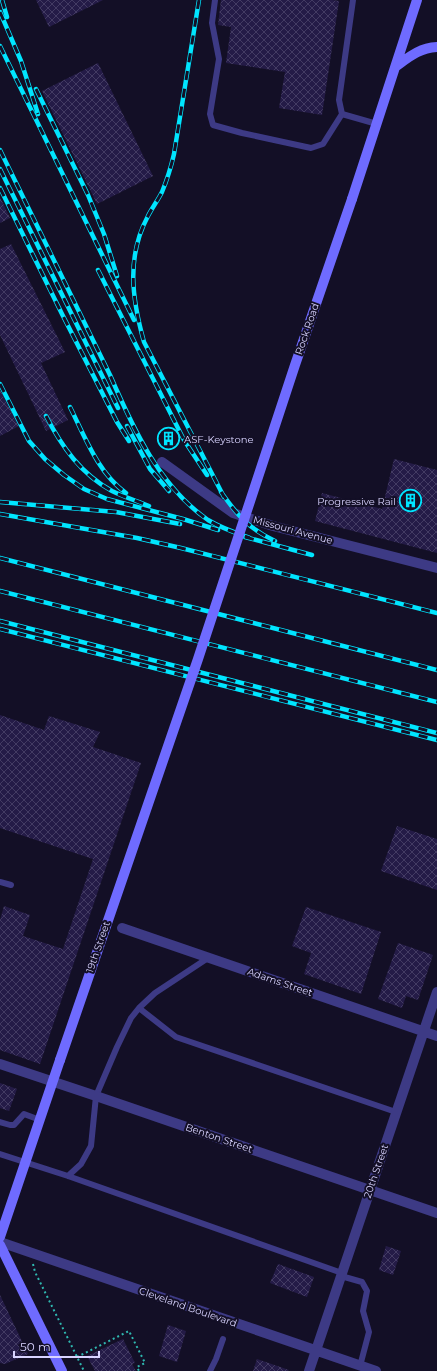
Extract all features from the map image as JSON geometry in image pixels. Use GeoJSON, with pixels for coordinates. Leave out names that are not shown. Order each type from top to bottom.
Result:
{"type":"FeatureCollection","features":[{"type":"Feature","properties":{"kind":"main road","name":"Rock Road"},"geometry":{"type":"LineString","coordinates":[[198,659],[418,0]]}},
{"type":"Feature","properties":{"kind":"main road"},"geometry":{"type":"LineString","coordinates":[[395,67],[413,54],[426,48],[437,47]]}},
{"type":"Feature","properties":{"kind":"main road","name":"19th Street"},"geometry":{"type":"LineString","coordinates":[[0,1237],[52,1081],[198,659]]}},
{"type":"Feature","properties":{"kind":"main road"},"geometry":{"type":"LineString","coordinates":[[0,1244],[62,1371]]}},
{"type":"Feature","properties":{"kind":"street","name":"Missouri Avenue"},"geometry":{"type":"LineString","coordinates":[[162,462],[233,513],[273,526],[437,568]]}},
{"type":"Feature","properties":{"kind":"street","name":"Adams Street"},"geometry":{"type":"LineString","coordinates":[[122,928],[437,1036]]}},
{"type":"Feature","properties":{"kind":"street","name":"20th Street"},"geometry":{"type":"LineString","coordinates":[[309,1371],[437,992]]}},
{"type":"Feature","properties":{"kind":"street","name":"Benton Street"},"geometry":{"type":"LineString","coordinates":[[0,1064],[437,1213]]}},
{"type":"Feature","properties":{"kind":"street","name":"Cleveland Boulevard"},"geometry":{"type":"LineString","coordinates":[[0,1244],[376,1371]]}},
{"type":"Feature","properties":{"kind":"lane"},"geometry":{"type":"LineString","coordinates":[[215,0],[212,23],[219,59],[210,114],[212,125],[311,148],[323,144],[342,114],[339,100],[353,0]]}},
{"type":"Feature","properties":{"kind":"lane"},"geometry":{"type":"LineString","coordinates":[[342,114],[377,124]]}},
{"type":"Feature","properties":{"kind":"lane"},"geometry":{"type":"LineString","coordinates":[[0,882],[11,885]]}},
{"type":"Feature","properties":{"kind":"lane"},"geometry":{"type":"LineString","coordinates":[[68,1176],[81,1164],[91,1146],[96,1096],[124,1029],[139,1008],[155,993],[208,958]]}},
{"type":"Feature","properties":{"kind":"lane"},"geometry":{"type":"LineString","coordinates":[[139,1008],[176,1037],[396,1112]]}},
{"type":"Feature","properties":{"kind":"lane"},"geometry":{"type":"LineString","coordinates":[[0,1122],[14,1125],[24,1114],[40,1120]]}},
{"type":"Feature","properties":{"kind":"lane"},"geometry":{"type":"LineString","coordinates":[[0,1154],[68,1176],[362,1282],[367,1291],[363,1310],[369,1332],[360,1366]]}},
{"type":"Feature","properties":{"kind":"lane"},"geometry":{"type":"LineString","coordinates":[[210,1371],[223,1339]]}},
{"type":"Feature","properties":{"kind":"path"},"geometry":{"type":"LineString","coordinates":[[30,1253],[35,1272],[84,1371]]}},
{"type":"Feature","properties":{"kind":"path"},"geometry":{"type":"LineString","coordinates":[[77,1357],[129,1331],[145,1363],[137,1367],[139,1371]]}},
{"type":"Feature","properties":{"kind":"building"},"geometry":{"type":"Polygon","coordinates":[[[36,0],[103,0],[49,27],[36,0]]]}},
{"type":"Feature","properties":{"kind":"building"},"geometry":{"type":"Polygon","coordinates":[[[221,0],[339,1],[322,115],[279,108],[285,72],[226,63],[231,27],[218,25],[221,0]]]}},
{"type":"Feature","properties":{"kind":"building"},"geometry":{"type":"Polygon","coordinates":[[[98,63],[153,176],[97,204],[42,91],[98,63]]]}},
{"type":"Feature","properties":{"kind":"building"},"geometry":{"type":"Polygon","coordinates":[[[0,197],[10,218],[0,223],[0,197]]]}},
{"type":"Feature","properties":{"kind":"building"},"geometry":{"type":"Polygon","coordinates":[[[11,244],[65,352],[41,363],[68,420],[46,431],[0,335],[0,249],[11,244]]]}},
{"type":"Feature","properties":{"kind":"building"},"geometry":{"type":"Polygon","coordinates":[[[0,390],[19,426],[0,436],[0,390]]]}},
{"type":"Feature","properties":{"kind":"building","name":"ASF-Keystone"},"geometry":{"type":"Polygon","coordinates":[[[174,430],[179,440],[162,448],[157,438],[174,430]]]}},
{"type":"Feature","properties":{"kind":"building","name":"Progressive Rail"},"geometry":{"type":"Polygon","coordinates":[[[394,459],[437,470],[437,553],[315,521],[322,493],[382,509],[394,459]]]}},
{"type":"Feature","properties":{"kind":"building"},"geometry":{"type":"Polygon","coordinates":[[[0,715],[44,730],[49,716],[100,732],[93,747],[141,763],[40,1064],[0,1050],[0,920],[4,906],[30,915],[23,936],[63,949],[93,859],[0,828],[0,715]]]}},
{"type":"Feature","properties":{"kind":"building"},"geometry":{"type":"Polygon","coordinates":[[[397,826],[437,839],[437,890],[381,871],[397,826]]]}},
{"type":"Feature","properties":{"kind":"building"},"geometry":{"type":"Polygon","coordinates":[[[306,907],[381,932],[361,994],[304,974],[311,953],[292,946],[306,907]]]}},
{"type":"Feature","properties":{"kind":"building"},"geometry":{"type":"Polygon","coordinates":[[[398,943],[433,955],[418,1000],[406,996],[402,1008],[378,999],[398,943]]]}},
{"type":"Feature","properties":{"kind":"building"},"geometry":{"type":"Polygon","coordinates":[[[0,1083],[17,1089],[9,1111],[0,1108],[0,1083]]]}},
{"type":"Feature","properties":{"kind":"building"},"geometry":{"type":"Polygon","coordinates":[[[386,1246],[401,1251],[393,1275],[379,1270],[386,1246]]]}},
{"type":"Feature","properties":{"kind":"building"},"geometry":{"type":"Polygon","coordinates":[[[278,1264],[314,1277],[307,1297],[270,1283],[278,1264]]]}},
{"type":"Feature","properties":{"kind":"building"},"geometry":{"type":"Polygon","coordinates":[[[0,1295],[28,1354],[5,1364],[0,1363],[0,1295]]]}},
{"type":"Feature","properties":{"kind":"building"},"geometry":{"type":"Polygon","coordinates":[[[168,1325],[186,1331],[177,1362],[159,1356],[168,1325]]]}},
{"type":"Feature","properties":{"kind":"building"},"geometry":{"type":"Polygon","coordinates":[[[123,1339],[135,1363],[132,1364],[136,1371],[95,1371],[87,1356],[123,1339]]]}},
{"type":"Feature","properties":{"kind":"building"},"geometry":{"type":"Polygon","coordinates":[[[257,1359],[289,1370],[253,1371],[257,1359]]]}},
{"type":"Feature","properties":{"kind":"railway"},"geometry":{"type":"LineString","coordinates":[[2,0],[7,17]]}},
{"type":"Feature","properties":{"kind":"railway"},"geometry":{"type":"LineString","coordinates":[[199,0],[174,154],[162,192],[141,231],[136,247],[133,278],[136,310],[144,342],[224,497]]}},
{"type":"Feature","properties":{"kind":"railway"},"geometry":{"type":"LineString","coordinates":[[0,12],[21,61],[38,114]]}},
{"type":"Feature","properties":{"kind":"railway"},"geometry":{"type":"LineString","coordinates":[[0,46],[134,320]]}},
{"type":"Feature","properties":{"kind":"railway"},"geometry":{"type":"LineString","coordinates":[[36,89],[88,195],[104,234],[117,276]]}},
{"type":"Feature","properties":{"kind":"railway"},"geometry":{"type":"LineString","coordinates":[[0,150],[128,415],[149,455],[175,490],[208,520],[250,538]]}},
{"type":"Feature","properties":{"kind":"railway"},"geometry":{"type":"LineString","coordinates":[[0,169],[118,408]]}},
{"type":"Feature","properties":{"kind":"railway"},"geometry":{"type":"LineString","coordinates":[[0,188],[117,422],[129,441]]}},
{"type":"Feature","properties":{"kind":"railway"},"geometry":{"type":"LineString","coordinates":[[98,270],[184,440],[207,475]]}},
{"type":"Feature","properties":{"kind":"railway"},"geometry":{"type":"LineString","coordinates":[[0,384],[29,441],[45,459],[84,489],[107,499],[218,530]]}},
{"type":"Feature","properties":{"kind":"railway"},"geometry":{"type":"LineString","coordinates":[[70,407],[100,465],[116,485],[126,493]]}},
{"type":"Feature","properties":{"kind":"railway"},"geometry":{"type":"LineString","coordinates":[[46,416],[73,459],[91,476],[112,491],[149,506]]}},
{"type":"Feature","properties":{"kind":"railway"},"geometry":{"type":"LineString","coordinates":[[127,426],[150,469],[169,491]]}},
{"type":"Feature","properties":{"kind":"railway"},"geometry":{"type":"LineString","coordinates":[[221,492],[244,521],[275,541]]}},
{"type":"Feature","properties":{"kind":"railway"},"geometry":{"type":"LineString","coordinates":[[0,502],[116,512],[180,524]]}},
{"type":"Feature","properties":{"kind":"railway"},"geometry":{"type":"LineString","coordinates":[[0,514],[137,538],[437,613]]}},
{"type":"Feature","properties":{"kind":"railway"},"geometry":{"type":"LineString","coordinates":[[245,537],[312,555]]}},
{"type":"Feature","properties":{"kind":"railway"},"geometry":{"type":"LineString","coordinates":[[0,558],[437,670]]}},
{"type":"Feature","properties":{"kind":"railway"},"geometry":{"type":"LineString","coordinates":[[0,591],[437,702]]}},
{"type":"Feature","properties":{"kind":"railway"},"geometry":{"type":"LineString","coordinates":[[0,621],[437,733]]}},
{"type":"Feature","properties":{"kind":"railway"},"geometry":{"type":"LineString","coordinates":[[0,629],[437,740]]}},
{"type":"Feature","properties":{"kind":"place","name":"ASF-Keystone"},"geometry":{"type":"Point","coordinates":[168,439]}},
{"type":"Feature","properties":{"kind":"place","name":"Progressive Rail"},"geometry":{"type":"Point","coordinates":[411,501]}}]}
